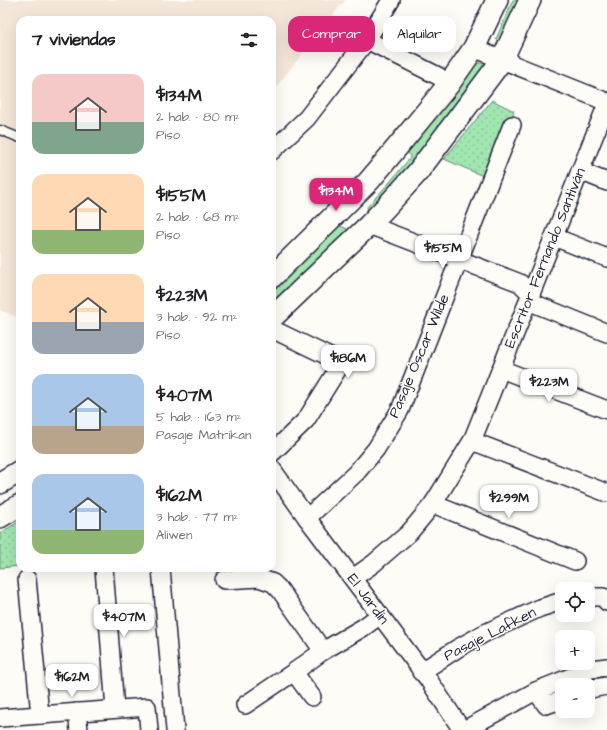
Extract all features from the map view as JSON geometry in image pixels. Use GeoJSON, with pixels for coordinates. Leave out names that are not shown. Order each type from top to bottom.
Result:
{"type":"FeatureCollection","features":[{"type":"Feature","properties":{"kind":"street"},"geometry":{"type":"LineString","coordinates":[[375,26],[390,0]]}},
{"type":"Feature","properties":{"kind":"street"},"geometry":{"type":"LineString","coordinates":[[276,273],[369,181],[449,84],[474,48],[497,0]]}},
{"type":"Feature","properties":{"kind":"street"},"geometry":{"type":"LineString","coordinates":[[276,314],[369,225],[417,173],[502,60],[530,0]]}},
{"type":"Feature","properties":{"kind":"street"},"geometry":{"type":"LineString","coordinates":[[375,44],[438,76],[449,84]]}},
{"type":"Feature","properties":{"kind":"street"},"geometry":{"type":"LineString","coordinates":[[474,48],[607,103]]}},
{"type":"Feature","properties":{"kind":"street"},"geometry":{"type":"LineString","coordinates":[[276,147],[307,118],[358,52]]}},
{"type":"Feature","properties":{"kind":"street","name":"Escritor Fernando Santiván"},"geometry":{"type":"LineString","coordinates":[[353,578],[373,564],[409,533],[433,504],[472,441],[607,103]]}},
{"type":"Feature","properties":{"kind":"street","name":"Pasaje Óscar Wilde"},"geometry":{"type":"LineString","coordinates":[[307,518],[356,472],[376,449],[400,410],[512,125]]}},
{"type":"Feature","properties":{"kind":"street"},"geometry":{"type":"LineString","coordinates":[[580,171],[607,182]]}},
{"type":"Feature","properties":{"kind":"street"},"geometry":{"type":"LineString","coordinates":[[369,181],[364,194],[352,215],[356,219],[520,283],[530,297],[607,333]]}},
{"type":"Feature","properties":{"kind":"street"},"geometry":{"type":"LineString","coordinates":[[554,237],[607,258]]}},
{"type":"Feature","properties":{"kind":"street"},"geometry":{"type":"LineString","coordinates":[[276,331],[336,360],[339,367],[306,420],[276,449]]}},
{"type":"Feature","properties":{"kind":"street"},"geometry":{"type":"LineString","coordinates":[[501,368],[607,410]]}},
{"type":"Feature","properties":{"kind":"street"},"geometry":{"type":"LineString","coordinates":[[472,441],[607,493]]}},
{"type":"Feature","properties":{"kind":"street"},"geometry":{"type":"LineString","coordinates":[[0,483],[16,473]]}},
{"type":"Feature","properties":{"kind":"street","name":"El Jardín"},"geometry":{"type":"LineString","coordinates":[[276,475],[428,680],[463,730]]}},
{"type":"Feature","properties":{"kind":"street"},"geometry":{"type":"LineString","coordinates":[[433,504],[575,561]]}},
{"type":"Feature","properties":{"kind":"street"},"geometry":{"type":"LineString","coordinates":[[0,517],[16,507]]}},
{"type":"Feature","properties":{"kind":"street"},"geometry":{"type":"LineString","coordinates":[[104,572],[115,709]]}},
{"type":"Feature","properties":{"kind":"street"},"geometry":{"type":"LineString","coordinates":[[161,572],[175,730]]}},
{"type":"Feature","properties":{"kind":"street"},"geometry":{"type":"LineString","coordinates":[[224,580],[259,578],[273,583],[280,590],[323,651]]}},
{"type":"Feature","properties":{"kind":"street"},"geometry":{"type":"LineString","coordinates":[[27,579],[40,715]]}},
{"type":"Feature","properties":{"kind":"street"},"geometry":{"type":"LineString","coordinates":[[595,597],[603,597],[607,602]]}},
{"type":"Feature","properties":{"kind":"street","name":"Pasaje Lafken"},"geometry":{"type":"LineString","coordinates":[[422,672],[458,648],[486,633],[540,608],[555,603]]}},
{"type":"Feature","properties":{"kind":"street"},"geometry":{"type":"LineString","coordinates":[[245,705],[323,651],[364,627],[380,615]]}},
{"type":"Feature","properties":{"kind":"street"},"geometry":{"type":"LineString","coordinates":[[463,730],[536,691],[591,669],[607,667]]}},
{"type":"Feature","properties":{"kind":"street"},"geometry":{"type":"LineString","coordinates":[[294,672],[312,697]]}},
{"type":"Feature","properties":{"kind":"street"},"geometry":{"type":"LineString","coordinates":[[595,688],[607,686]]}},
{"type":"Feature","properties":{"kind":"street"},"geometry":{"type":"LineString","coordinates":[[536,691],[546,705],[555,702]]}},
{"type":"Feature","properties":{"kind":"street"},"geometry":{"type":"LineString","coordinates":[[4,722],[40,715],[147,707],[149,730]]}},
{"type":"Feature","properties":{"kind":"street"},"geometry":{"type":"LineString","coordinates":[[77,712],[78,730]]}},
{"type":"Feature","properties":{"kind":"lane"},"geometry":{"type":"LineString","coordinates":[[0,130],[16,136]]}},
{"type":"Feature","properties":{"kind":"shaded area"},"geometry":{"type":"Polygon","coordinates":[[[0,0],[345,0],[332,16],[288,16],[288,52],[304,52],[276,87],[276,16],[16,16],[16,317],[0,310],[0,0]]]}},
{"type":"Feature","properties":{"kind":"green space"},"geometry":{"type":"Polygon","coordinates":[[[513,0],[523,0],[500,42],[496,39],[513,0]]]}},
{"type":"Feature","properties":{"kind":"green space"},"geometry":{"type":"Polygon","coordinates":[[[476,63],[482,63],[485,67],[389,194],[368,212],[367,207],[410,158],[408,153],[409,149],[476,63]]]}},
{"type":"Feature","properties":{"kind":"green space"},"geometry":{"type":"Polygon","coordinates":[[[492,100],[514,111],[485,177],[444,159],[492,100]]]}},
{"type":"Feature","properties":{"kind":"green space"},"geometry":{"type":"Polygon","coordinates":[[[341,226],[347,229],[348,233],[276,303],[276,283],[337,227],[341,226]]]}},
{"type":"Feature","properties":{"kind":"green space"},"geometry":{"type":"Polygon","coordinates":[[[16,523],[16,566],[0,568],[0,533],[16,523]]]}}]}
